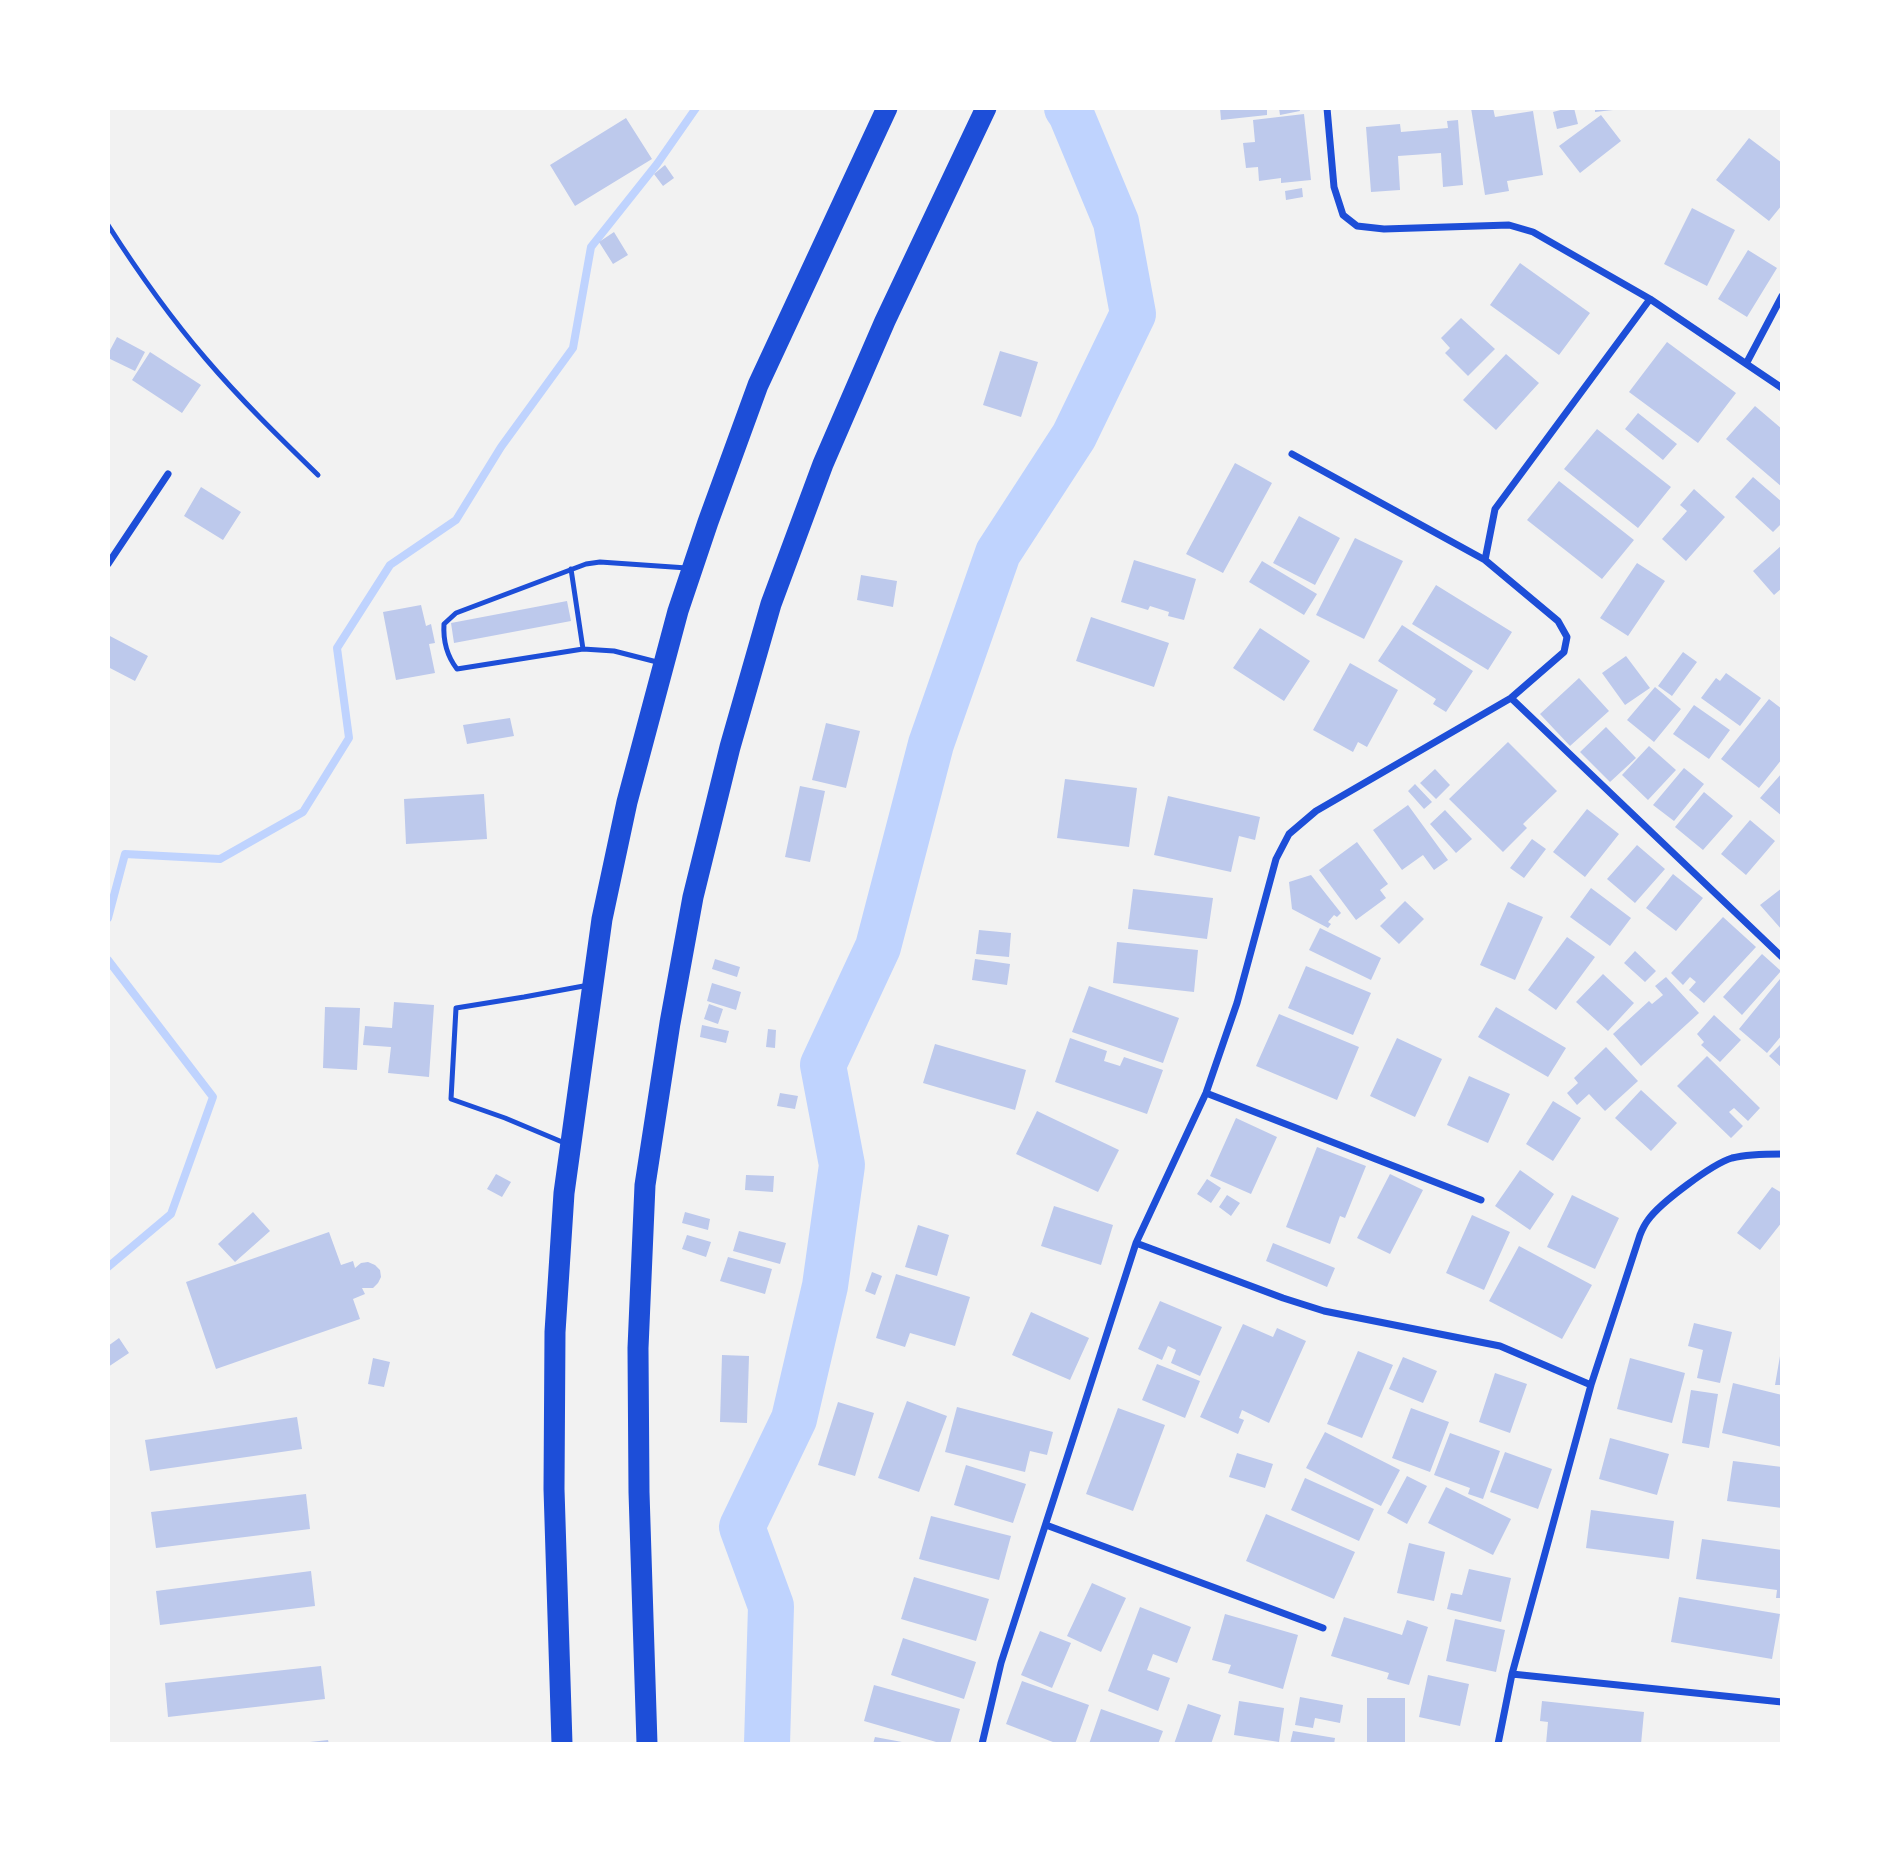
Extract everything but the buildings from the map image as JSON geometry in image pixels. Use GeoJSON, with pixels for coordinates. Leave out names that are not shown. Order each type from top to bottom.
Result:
{"type":"FeatureCollection","features":[{"type":"Feature","properties":{"kind":"highway"},"geometry":{"type":"LineString","coordinates":[[562,1744],[554,1489],[555,1358],[564,1193],[602,919],[627,802],[664,664],[708,522],[758,385],[887,108]]}},
{"type":"Feature","properties":{"kind":"highway"},"geometry":{"type":"LineString","coordinates":[[647,1744],[639,1492],[638,1348],[645,1185],[693,897],[730,747],[771,604],[822,464],[884,321],[986,108]]}},
{"type":"Feature","properties":{"kind":"street"},"geometry":{"type":"LineString","coordinates":[[1327,108],[1334,187],[1343,215],[1357,226],[1384,229],[1509,225],[1533,232],[1650,299],[1782,388]]}},
{"type":"Feature","properties":{"kind":"street"},"geometry":{"type":"LineString","coordinates":[[1746,364],[1782,296]]}},
{"type":"Feature","properties":{"kind":"street"},"geometry":{"type":"LineString","coordinates":[[1485,561],[1494,509],[1650,299]]}},
{"type":"Feature","properties":{"kind":"street"},"geometry":{"type":"LineString","coordinates":[[982,1744],[1001,1663],[1136,1243],[1206,1093],[1237,1003],[1276,859],[1289,834],[1316,811],[1511,698],[1564,652],[1567,638],[1558,621],[1485,561],[1292,454]]}},
{"type":"Feature","properties":{"kind":"street"},"geometry":{"type":"LineString","coordinates":[[108,564],[168,474]]}},
{"type":"Feature","properties":{"kind":"street"},"geometry":{"type":"LineString","coordinates":[[1511,698],[1782,957]]}},
{"type":"Feature","properties":{"kind":"street"},"geometry":{"type":"LineString","coordinates":[[1206,1093],[1481,1200]]}},
{"type":"Feature","properties":{"kind":"street"},"geometry":{"type":"LineString","coordinates":[[1498,1744],[1513,1674],[1591,1385],[1640,1235],[1648,1220],[1662,1205],[1714,1167],[1730,1159],[1782,1154]]}},
{"type":"Feature","properties":{"kind":"street"},"geometry":{"type":"LineString","coordinates":[[1136,1243],[1324,1311],[1500,1346],[1591,1385]]}},
{"type":"Feature","properties":{"kind":"street"},"geometry":{"type":"LineString","coordinates":[[1046,1525],[1323,1628]]}},
{"type":"Feature","properties":{"kind":"street"},"geometry":{"type":"LineString","coordinates":[[1513,1674],[1782,1702]]}},
{"type":"Feature","properties":{"kind":"lane"},"geometry":{"type":"LineString","coordinates":[[108,225],[133,264],[206,359],[318,475]]}},
{"type":"Feature","properties":{"kind":"lane"},"geometry":{"type":"LineString","coordinates":[[664,664],[614,651],[583,649],[457,669],[451,661],[443,634],[444,624],[456,613],[571,569],[600,562],[692,569]]}},
{"type":"Feature","properties":{"kind":"lane"},"geometry":{"type":"LineString","coordinates":[[571,569],[583,649]]}},
{"type":"Feature","properties":{"kind":"lane"},"geometry":{"type":"LineString","coordinates":[[570,1146],[452,1099],[456,1008],[592,984]]}},
{"type":"Feature","properties":{"kind":"waterway"},"geometry":{"type":"LineString","coordinates":[[108,918],[125,854],[220,859],[303,812],[349,738],[337,648],[390,565],[456,520],[501,447],[573,348],[591,247],[657,164],[696,108]]}},
{"type":"Feature","properties":{"kind":"waterway"},"geometry":{"type":"LineString","coordinates":[[767,1744],[771,1606],[742,1527],[794,1419],[825,1286],[842,1165],[823,1065],[878,947],[931,744],[998,553],[1074,436],[1133,314],[1116,222],[1067,108]]}},
{"type":"Feature","properties":{"kind":"waterway"},"geometry":{"type":"LineString","coordinates":[[108,960],[213,1097],[171,1214],[108,1267]]}}]}
